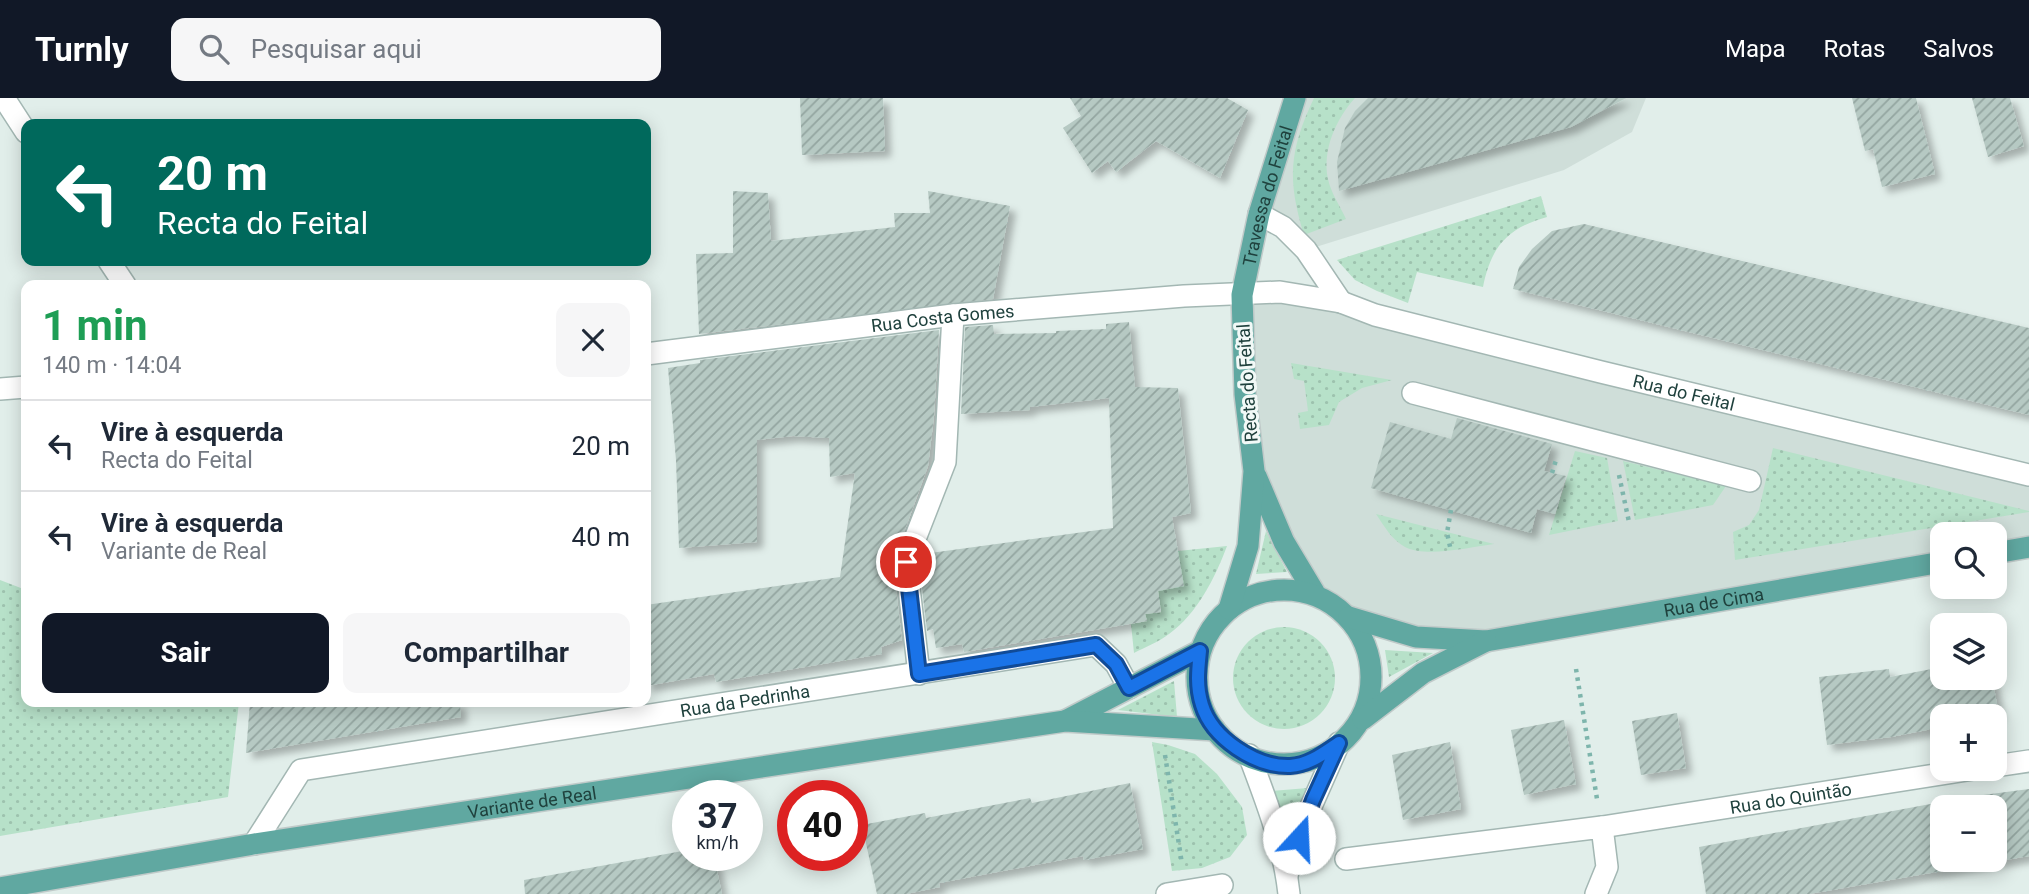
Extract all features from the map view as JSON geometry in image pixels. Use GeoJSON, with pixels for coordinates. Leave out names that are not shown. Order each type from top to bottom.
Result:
{"type":"FeatureCollection","features":[{"type":"Feature","properties":{"kind":"main road","name":"Travessa do Feital"},"geometry":{"type":"LineString","coordinates":[[1242,295],[1259,214],[1294,98]]}},
{"type":"Feature","properties":{"kind":"main road","name":"Recta do Feital"},"geometry":{"type":"LineString","coordinates":[[1229,609],[1248,546],[1254,471],[1245,394],[1242,295]]}},
{"type":"Feature","properties":{"kind":"main road","name":"Recta do Feital"},"geometry":{"type":"LineString","coordinates":[[1254,471],[1284,542],[1314,592]]}},
{"type":"Feature","properties":{"kind":"main road"},"geometry":{"type":"LineString","coordinates":[[2007,551],[2029,547]]}},
{"type":"Feature","properties":{"kind":"main road","name":"Rua de Cima"},"geometry":{"type":"LineString","coordinates":[[1349,617],[1416,637],[1486,641],[1930,564]]}},
{"type":"Feature","properties":{"kind":"main road","name":"Recta do Feital"},"geometry":{"type":"LineString","coordinates":[[1268,591],[1314,592],[1333,602],[1349,617],[1364,647],[1371,672],[1371,696],[1358,722],[1339,743],[1314,760],[1291,766],[1269,763],[1232,745],[1215,730],[1202,707],[1197,681],[1200,651],[1211,627],[1229,609],[1268,591]]}},
{"type":"Feature","properties":{"kind":"main road","name":"Rua de Cima"},"geometry":{"type":"LineString","coordinates":[[1358,722],[1423,673],[1486,641]]}},
{"type":"Feature","properties":{"kind":"main road","name":"Variante de Real"},"geometry":{"type":"LineString","coordinates":[[1065,721],[1200,651]]}},
{"type":"Feature","properties":{"kind":"main road","name":"Variante de Real"},"geometry":{"type":"LineString","coordinates":[[0,888],[254,844],[1065,721],[1215,730]]}},
{"type":"Feature","properties":{"kind":"street"},"geometry":{"type":"LineString","coordinates":[[4,98],[21,124]]}},
{"type":"Feature","properties":{"kind":"street"},"geometry":{"type":"LineString","coordinates":[[1259,214],[1283,227],[1306,250],[1341,302]]}},
{"type":"Feature","properties":{"kind":"street","name":"Rua do Feital"},"geometry":{"type":"LineString","coordinates":[[1242,295],[1280,292],[1341,302],[1375,314],[1601,372],[2029,475]]}},
{"type":"Feature","properties":{"kind":"street","name":"Rua Costa Gomes"},"geometry":{"type":"LineString","coordinates":[[651,353],[953,315],[1184,296],[1242,295]]}},
{"type":"Feature","properties":{"kind":"street"},"geometry":{"type":"LineString","coordinates":[[919,674],[906,562],[946,462],[953,315]]}},
{"type":"Feature","properties":{"kind":"street"},"geometry":{"type":"LineString","coordinates":[[0,389],[21,387]]}},
{"type":"Feature","properties":{"kind":"street"},"geometry":{"type":"LineString","coordinates":[[1413,393],[1750,481]]}},
{"type":"Feature","properties":{"kind":"street","name":"Rua da Pedrinha"},"geometry":{"type":"LineString","coordinates":[[254,844],[301,770],[1096,645],[1116,664],[1129,688]]}},
{"type":"Feature","properties":{"kind":"street","name":"Recta do Feital"},"geometry":{"type":"LineString","coordinates":[[1288,885],[1305,820],[1339,743]]}},
{"type":"Feature","properties":{"kind":"street","name":"Recta do Feital"},"geometry":{"type":"LineString","coordinates":[[1249,755],[1273,820],[1288,885]]}},
{"type":"Feature","properties":{"kind":"street"},"geometry":{"type":"LineString","coordinates":[[2007,764],[2029,761]]}},
{"type":"Feature","properties":{"kind":"street","name":"Rua do Quintão"},"geometry":{"type":"LineString","coordinates":[[1346,859],[1602,827],[1930,776]]}},
{"type":"Feature","properties":{"kind":"street"},"geometry":{"type":"LineString","coordinates":[[1596,894],[1607,867],[1602,827]]}},
{"type":"Feature","properties":{"kind":"street"},"geometry":{"type":"LineString","coordinates":[[1177,892],[1222,885]]}},
{"type":"Feature","properties":{"kind":"path"},"geometry":{"type":"LineString","coordinates":[[1619,472],[1629,522]]}},
{"type":"Feature","properties":{"kind":"path"},"geometry":{"type":"LineString","coordinates":[[1451,510],[1447,533],[1451,551]]}},
{"type":"Feature","properties":{"kind":"path"},"geometry":{"type":"LineString","coordinates":[[1576,668],[1602,827]]}},
{"type":"Feature","properties":{"kind":"path"},"geometry":{"type":"LineString","coordinates":[[1165,754],[1177,892]]}},
{"type":"Feature","properties":{"kind":"shaded area"},"geometry":{"type":"Polygon","coordinates":[[[1295,98],[1646,98],[1632,132],[1564,170],[1306,250],[1259,214],[1295,98]]]}},
{"type":"Feature","properties":{"kind":"shaded area"},"geometry":{"type":"Polygon","coordinates":[[[1280,292],[2029,475],[2029,547],[2007,551],[2007,522],[1930,522],[1930,564],[1486,641],[1349,617],[1333,602],[1314,592],[1254,471],[1242,295],[1280,292]]]}},
{"type":"Feature","properties":{"kind":"green space"},"geometry":{"type":"Polygon","coordinates":[[[1314,98],[1355,98],[1337,125],[1327,157],[1329,184],[1346,219],[1304,235],[1295,197],[1293,165],[1300,134],[1314,98]]]}},
{"type":"Feature","properties":{"kind":"green space"},"geometry":{"type":"Polygon","coordinates":[[[1541,196],[1547,217],[1521,227],[1503,241],[1491,261],[1483,287],[1417,272],[1408,303],[1355,280],[1337,260],[1541,196]]]}},
{"type":"Feature","properties":{"kind":"green space"},"geometry":{"type":"Polygon","coordinates":[[[1291,363],[1392,380],[1362,388],[1339,402],[1329,425],[1300,429],[1298,413],[1308,411],[1304,381],[1294,379],[1291,363]]]}},
{"type":"Feature","properties":{"kind":"green space"},"geometry":{"type":"Polygon","coordinates":[[[1773,448],[2029,512],[1968,522],[1930,522],[1930,528],[1735,560],[1733,532],[1749,525],[1759,510],[1773,448]]]}},
{"type":"Feature","properties":{"kind":"green space"},"geometry":{"type":"Polygon","coordinates":[[[1575,451],[1607,458],[1618,521],[1549,535],[1575,451]]]}},
{"type":"Feature","properties":{"kind":"green space"},"geometry":{"type":"Polygon","coordinates":[[[1623,461],[1726,486],[1713,505],[1635,520],[1623,461]]]}},
{"type":"Feature","properties":{"kind":"green space"},"geometry":{"type":"Polygon","coordinates":[[[1376,514],[1494,544],[1449,551],[1414,550],[1396,541],[1376,514]]]}},
{"type":"Feature","properties":{"kind":"green space"},"geometry":{"type":"Polygon","coordinates":[[[1266,531],[1287,572],[1256,574],[1266,531]]]}},
{"type":"Feature","properties":{"kind":"green space"},"geometry":{"type":"Polygon","coordinates":[[[1227,546],[1211,583],[1188,616],[1165,637],[1134,653],[1131,624],[1147,621],[1145,614],[1161,612],[1158,591],[1178,551],[1227,546]]]}},
{"type":"Feature","properties":{"kind":"green space"},"geometry":{"type":"Polygon","coordinates":[[[0,580],[21,588],[21,707],[238,707],[228,797],[0,836],[0,580]]]}},
{"type":"Feature","properties":{"kind":"green space"},"geometry":{"type":"Polygon","coordinates":[[[1284,627],[1303,631],[1320,642],[1331,659],[1335,678],[1331,697],[1320,714],[1303,725],[1284,729],[1265,725],[1248,714],[1237,697],[1233,678],[1237,659],[1248,642],[1265,631],[1284,627]]]}},
{"type":"Feature","properties":{"kind":"green space"},"geometry":{"type":"Polygon","coordinates":[[[1385,650],[1433,653],[1389,677],[1385,650]]]}},
{"type":"Feature","properties":{"kind":"green space"},"geometry":{"type":"Polygon","coordinates":[[[1174,681],[1177,717],[1118,710],[1174,681]]]}},
{"type":"Feature","properties":{"kind":"green space"},"geometry":{"type":"Polygon","coordinates":[[[1152,742],[1195,754],[1217,774],[1242,807],[1247,835],[1230,857],[1202,868],[1172,871],[1152,742]]]}},
{"type":"Feature","properties":{"kind":"green space"},"geometry":{"type":"Polygon","coordinates":[[[1308,788],[1287,839],[1271,791],[1308,788]]]}},
{"type":"Feature","properties":{"kind":"building"},"geometry":{"type":"Polygon","coordinates":[[[800,98],[883,98],[885,151],[802,155],[800,98]]]}},
{"type":"Feature","properties":{"kind":"building"},"geometry":{"type":"Polygon","coordinates":[[[1070,98],[1227,98],[1248,110],[1220,178],[1156,141],[1116,172],[1108,161],[1092,173],[1063,128],[1081,116],[1070,98]]]}},
{"type":"Feature","properties":{"kind":"building"},"geometry":{"type":"Polygon","coordinates":[[[1368,98],[1626,98],[1571,127],[1339,191],[1337,162],[1345,128],[1355,111],[1368,98]]]}},
{"type":"Feature","properties":{"kind":"building"},"geometry":{"type":"Polygon","coordinates":[[[1852,98],[1916,98],[1935,174],[1882,187],[1873,149],[1865,151],[1852,98]]]}},
{"type":"Feature","properties":{"kind":"building"},"geometry":{"type":"Polygon","coordinates":[[[1972,98],[2010,98],[2024,146],[1988,157],[1972,98]]]}},
{"type":"Feature","properties":{"kind":"building"},"geometry":{"type":"Polygon","coordinates":[[[733,191],[768,193],[771,241],[895,227],[894,213],[930,213],[928,191],[1010,206],[993,299],[699,334],[696,254],[733,253],[733,191]]]}},
{"type":"Feature","properties":{"kind":"building"},"geometry":{"type":"Polygon","coordinates":[[[1584,224],[2029,328],[2029,415],[1513,289],[1519,267],[1532,249],[1552,231],[1584,224]]]}},
{"type":"Feature","properties":{"kind":"building"},"geometry":{"type":"Polygon","coordinates":[[[1129,322],[1135,387],[1178,388],[1191,513],[1172,517],[1184,586],[1158,591],[1161,612],[1145,614],[1147,621],[964,652],[962,644],[936,648],[933,629],[927,631],[919,564],[923,554],[1113,528],[1109,398],[1030,407],[1030,410],[961,414],[965,327],[993,325],[994,334],[1056,333],[1106,329],[1106,324],[1129,322]]]}},
{"type":"Feature","properties":{"kind":"building"},"geometry":{"type":"Polygon","coordinates":[[[939,330],[928,466],[893,563],[902,640],[881,647],[882,654],[716,682],[714,674],[651,685],[651,604],[840,577],[855,473],[830,477],[829,438],[793,436],[757,440],[757,542],[679,548],[676,460],[668,368],[700,363],[700,360],[939,330]]]}},
{"type":"Feature","properties":{"kind":"building"},"geometry":{"type":"Polygon","coordinates":[[[1457,418],[1552,444],[1544,471],[1566,476],[1555,514],[1537,509],[1531,533],[1371,488],[1390,422],[1451,439],[1457,418]]]}},
{"type":"Feature","properties":{"kind":"building"},"geometry":{"type":"Polygon","coordinates":[[[1889,669],[1890,677],[1930,669],[1930,690],[1994,690],[1997,704],[1930,704],[1930,729],[1827,745],[1819,677],[1889,669]]]}},
{"type":"Feature","properties":{"kind":"building"},"geometry":{"type":"Polygon","coordinates":[[[250,707],[460,707],[461,717],[246,753],[250,707]]]}},
{"type":"Feature","properties":{"kind":"building"},"geometry":{"type":"Polygon","coordinates":[[[1677,713],[1686,768],[1641,775],[1632,721],[1677,713]]]}},
{"type":"Feature","properties":{"kind":"building"},"geometry":{"type":"Polygon","coordinates":[[[1564,720],[1576,784],[1524,795],[1511,730],[1564,720]]]}},
{"type":"Feature","properties":{"kind":"building"},"geometry":{"type":"Polygon","coordinates":[[[1450,742],[1461,809],[1403,820],[1392,755],[1450,742]]]}},
{"type":"Feature","properties":{"kind":"building"},"geometry":{"type":"Polygon","coordinates":[[[1130,783],[1143,849],[1084,860],[1083,856],[939,883],[940,887],[906,894],[877,894],[868,853],[868,824],[925,813],[926,818],[1030,798],[1032,803],[1130,783]]]}},
{"type":"Feature","properties":{"kind":"building"},"geometry":{"type":"Polygon","coordinates":[[[2029,789],[2029,856],[2007,860],[2007,795],[1983,795],[2029,789]]]}},
{"type":"Feature","properties":{"kind":"building"},"geometry":{"type":"Polygon","coordinates":[[[1930,804],[1930,872],[1936,872],[1809,894],[1706,894],[1699,847],[1930,804]]]}},
{"type":"Feature","properties":{"kind":"building"},"geometry":{"type":"Polygon","coordinates":[[[672,853],[672,871],[717,871],[722,894],[525,894],[524,880],[672,853]]]}},
{"type":"Feature","properties":{"kind":"route"},"geometry":{"type":"LineString","coordinates":[[906,562],[919,674],[1096,645],[1116,664],[1129,688],[1200,651],[1197,681],[1202,707],[1215,730],[1232,745],[1269,763],[1291,766],[1314,760],[1339,743],[1299,838]]}}]}
